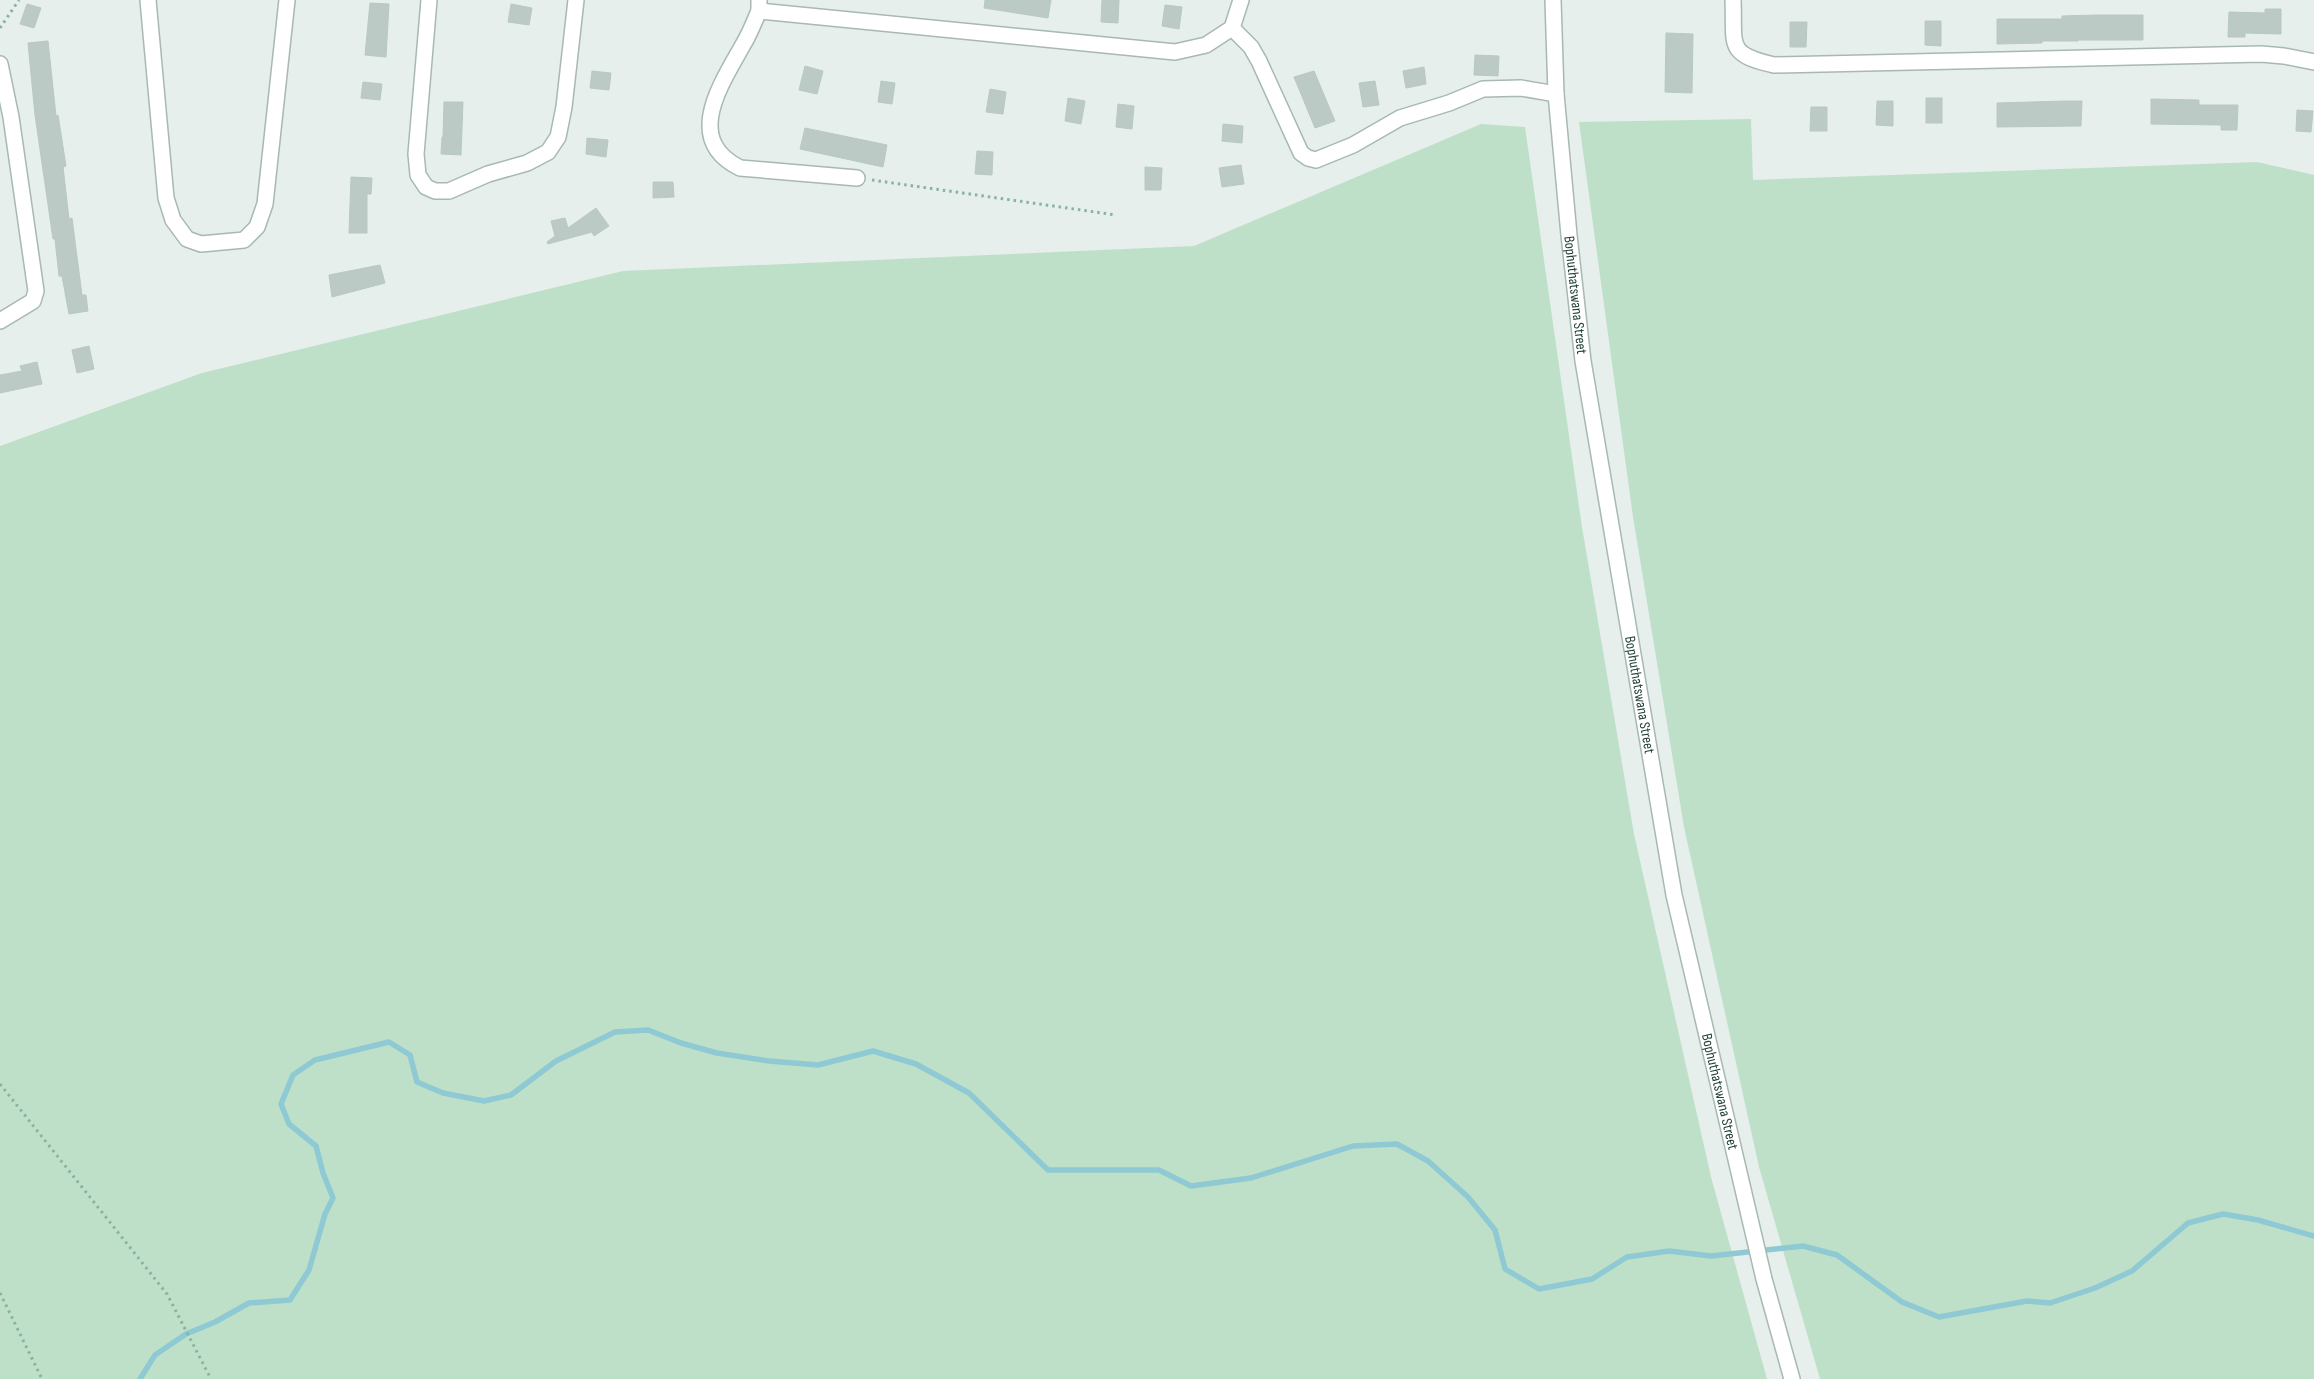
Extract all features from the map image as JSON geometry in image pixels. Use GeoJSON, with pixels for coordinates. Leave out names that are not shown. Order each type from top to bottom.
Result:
{"type":"FeatureCollection","features":[{"type":"Feature","properties":{"kind":"street"},"geometry":{"type":"LineString","coordinates":[[148,0],[166,198],[173,220],[186,239],[201,244],[244,240],[257,227],[265,204],[287,0]]}},
{"type":"Feature","properties":{"kind":"street"},"geometry":{"type":"LineString","coordinates":[[429,0],[416,154],[418,175],[426,187],[449,191],[488,174],[527,163],[548,152],[558,137],[564,107],[576,0]]}},
{"type":"Feature","properties":{"kind":"street"},"geometry":{"type":"LineString","coordinates":[[857,178],[740,168],[724,160],[709,129],[714,102],[759,6],[1175,52],[1206,45],[1232,28],[1241,0]]}},
{"type":"Feature","properties":{"kind":"street","name":"Bophuthatswana Street"},"geometry":{"type":"LineString","coordinates":[[1553,0],[1556,94],[1583,361],[1674,895],[1764,1279],[1792,1379]]}},
{"type":"Feature","properties":{"kind":"street"},"geometry":{"type":"LineString","coordinates":[[1733,0],[1735,46],[1741,55],[1754,61],[1774,66],[2261,54],[2314,62]]}},
{"type":"Feature","properties":{"kind":"street"},"geometry":{"type":"LineString","coordinates":[[1232,28],[1251,47],[1259,61],[1301,153],[1316,160],[1353,145],[1400,118],[1450,104],[1483,89],[1521,88],[1556,94]]}},
{"type":"Feature","properties":{"kind":"street"},"geometry":{"type":"LineString","coordinates":[[0,64],[11,116],[36,291],[32,301],[0,321]]}},
{"type":"Feature","properties":{"kind":"path"},"geometry":{"type":"LineString","coordinates":[[0,28],[19,0]]}},
{"type":"Feature","properties":{"kind":"path"},"geometry":{"type":"LineString","coordinates":[[857,178],[1116,215]]}},
{"type":"Feature","properties":{"kind":"path"},"geometry":{"type":"LineString","coordinates":[[0,1084],[168,1294],[211,1379]]}},
{"type":"Feature","properties":{"kind":"path"},"geometry":{"type":"LineString","coordinates":[[0,1293],[42,1379]]}},
{"type":"Feature","properties":{"kind":"green space"},"geometry":{"type":"Polygon","coordinates":[[[1751,119],[1753,180],[2257,162],[2314,175],[2314,1379],[1820,1379],[1759,1167],[1684,827],[1633,517],[1579,122],[1751,119]]]}},
{"type":"Feature","properties":{"kind":"green space"},"geometry":{"type":"Polygon","coordinates":[[[1481,124],[1525,127],[1582,527],[1634,834],[1711,1177],[1767,1379],[0,1379],[0,446],[202,373],[623,271],[1194,246],[1481,124]]]}},
{"type":"Feature","properties":{"kind":"building"},"geometry":{"type":"Polygon","coordinates":[[[985,0],[1051,0],[1048,18],[984,8],[985,0]]]}},
{"type":"Feature","properties":{"kind":"building"},"geometry":{"type":"Polygon","coordinates":[[[1102,0],[1119,0],[1118,23],[1101,22],[1102,0]]]}},
{"type":"Feature","properties":{"kind":"building"},"geometry":{"type":"Polygon","coordinates":[[[370,3],[389,4],[386,57],[365,55],[370,3]]]}},
{"type":"Feature","properties":{"kind":"building"},"geometry":{"type":"Polygon","coordinates":[[[27,4],[41,8],[34,28],[20,24],[27,4]]]}},
{"type":"Feature","properties":{"kind":"building"},"geometry":{"type":"Polygon","coordinates":[[[511,4],[532,8],[529,25],[508,22],[511,4]]]}},
{"type":"Feature","properties":{"kind":"building"},"geometry":{"type":"Polygon","coordinates":[[[1165,5],[1182,7],[1179,29],[1162,26],[1165,5]]]}},
{"type":"Feature","properties":{"kind":"building"},"geometry":{"type":"Polygon","coordinates":[[[2265,9],[2281,9],[2281,34],[2245,33],[2245,37],[2228,37],[2229,12],[2265,13],[2265,9]]]}},
{"type":"Feature","properties":{"kind":"building"},"geometry":{"type":"Polygon","coordinates":[[[2143,15],[2143,40],[2078,40],[1997,44],[1997,19],[2062,19],[2062,16],[2143,15]]]}},
{"type":"Feature","properties":{"kind":"building"},"geometry":{"type":"Polygon","coordinates":[[[1925,21],[1941,21],[1941,46],[1925,45],[1925,21]]]}},
{"type":"Feature","properties":{"kind":"building"},"geometry":{"type":"Polygon","coordinates":[[[1790,22],[1807,22],[1806,47],[1790,47],[1790,22]]]}},
{"type":"Feature","properties":{"kind":"building"},"geometry":{"type":"Polygon","coordinates":[[[1666,33],[1693,34],[1692,93],[1665,92],[1666,33]]]}},
{"type":"Feature","properties":{"kind":"building"},"geometry":{"type":"Polygon","coordinates":[[[48,41],[56,116],[58,115],[66,166],[63,167],[69,219],[72,218],[82,295],[86,295],[88,311],[69,314],[62,276],[59,276],[55,239],[53,239],[35,115],[28,43],[48,41]]]}},
{"type":"Feature","properties":{"kind":"building"},"geometry":{"type":"Polygon","coordinates":[[[1475,55],[1499,56],[1498,76],[1474,75],[1475,55]]]}},
{"type":"Feature","properties":{"kind":"building"},"geometry":{"type":"Polygon","coordinates":[[[805,66],[823,71],[817,94],[799,90],[805,66]]]}},
{"type":"Feature","properties":{"kind":"building"},"geometry":{"type":"Polygon","coordinates":[[[1424,67],[1426,84],[1406,88],[1403,71],[1424,67]]]}},
{"type":"Feature","properties":{"kind":"building"},"geometry":{"type":"Polygon","coordinates":[[[592,71],[611,73],[609,90],[590,88],[592,71]]]}},
{"type":"Feature","properties":{"kind":"building"},"geometry":{"type":"Polygon","coordinates":[[[1314,71],[1335,121],[1315,128],[1294,77],[1314,71]]]}},
{"type":"Feature","properties":{"kind":"building"},"geometry":{"type":"Polygon","coordinates":[[[881,81],[895,83],[892,104],[878,102],[881,81]]]}},
{"type":"Feature","properties":{"kind":"building"},"geometry":{"type":"Polygon","coordinates":[[[1375,81],[1379,105],[1363,107],[1359,83],[1375,81]]]}},
{"type":"Feature","properties":{"kind":"building"},"geometry":{"type":"Polygon","coordinates":[[[363,82],[382,84],[380,100],[361,98],[363,82]]]}},
{"type":"Feature","properties":{"kind":"building"},"geometry":{"type":"Polygon","coordinates":[[[990,89],[1006,92],[1003,114],[986,112],[990,89]]]}},
{"type":"Feature","properties":{"kind":"building"},"geometry":{"type":"Polygon","coordinates":[[[1068,98],[1085,101],[1081,124],[1065,121],[1068,98]]]}},
{"type":"Feature","properties":{"kind":"building"},"geometry":{"type":"Polygon","coordinates":[[[1926,98],[1942,98],[1942,123],[1926,123],[1926,98]]]}},
{"type":"Feature","properties":{"kind":"building"},"geometry":{"type":"Polygon","coordinates":[[[2151,99],[2199,100],[2199,105],[2238,105],[2237,130],[2221,130],[2221,125],[2151,124],[2151,99]]]}},
{"type":"Feature","properties":{"kind":"building"},"geometry":{"type":"Polygon","coordinates":[[[1877,101],[1893,101],[1893,126],[1876,125],[1877,101]]]}},
{"type":"Feature","properties":{"kind":"building"},"geometry":{"type":"Polygon","coordinates":[[[2082,101],[2081,126],[1997,127],[1997,103],[2082,101]]]}},
{"type":"Feature","properties":{"kind":"building"},"geometry":{"type":"Polygon","coordinates":[[[444,102],[463,102],[461,155],[441,154],[444,102]]]}},
{"type":"Feature","properties":{"kind":"building"},"geometry":{"type":"Polygon","coordinates":[[[1118,104],[1134,106],[1132,129],[1116,127],[1118,104]]]}},
{"type":"Feature","properties":{"kind":"building"},"geometry":{"type":"Polygon","coordinates":[[[1811,107],[1827,107],[1827,131],[1810,131],[1811,107]]]}},
{"type":"Feature","properties":{"kind":"building"},"geometry":{"type":"Polygon","coordinates":[[[2297,110],[2313,111],[2311,132],[2296,131],[2297,110]]]}},
{"type":"Feature","properties":{"kind":"building"},"geometry":{"type":"Polygon","coordinates":[[[1223,124],[1243,126],[1242,143],[1222,141],[1223,124]]]}},
{"type":"Feature","properties":{"kind":"building"},"geometry":{"type":"Polygon","coordinates":[[[805,128],[887,145],[883,167],[800,149],[805,128]]]}},
{"type":"Feature","properties":{"kind":"building"},"geometry":{"type":"Polygon","coordinates":[[[587,138],[608,140],[606,157],[586,154],[587,138]]]}},
{"type":"Feature","properties":{"kind":"building"},"geometry":{"type":"Polygon","coordinates":[[[977,151],[993,152],[992,175],[975,174],[977,151]]]}},
{"type":"Feature","properties":{"kind":"building"},"geometry":{"type":"Polygon","coordinates":[[[1241,165],[1244,184],[1222,187],[1219,168],[1241,165]]]}},
{"type":"Feature","properties":{"kind":"building"},"geometry":{"type":"Polygon","coordinates":[[[1145,167],[1162,168],[1161,190],[1145,190],[1145,167]]]}},
{"type":"Feature","properties":{"kind":"building"},"geometry":{"type":"Polygon","coordinates":[[[351,177],[372,178],[371,194],[367,194],[367,233],[349,233],[351,177]]]}},
{"type":"Feature","properties":{"kind":"building"},"geometry":{"type":"Polygon","coordinates":[[[653,182],[673,182],[674,197],[653,198],[653,182]]]}},
{"type":"Feature","properties":{"kind":"building"},"geometry":{"type":"Polygon","coordinates":[[[596,208],[609,226],[594,236],[592,232],[548,244],[547,242],[555,236],[551,221],[565,218],[568,228],[596,208]]]}},
{"type":"Feature","properties":{"kind":"building"},"geometry":{"type":"Polygon","coordinates":[[[380,265],[385,283],[332,297],[329,275],[380,265]]]}},
{"type":"Feature","properties":{"kind":"building"},"geometry":{"type":"Polygon","coordinates":[[[89,346],[94,369],[77,373],[72,350],[89,346]]]}},
{"type":"Feature","properties":{"kind":"building"},"geometry":{"type":"Polygon","coordinates":[[[37,362],[42,384],[0,393],[0,375],[22,371],[20,366],[37,362]]]}},
{"type":"Feature","properties":{"kind":"waterway"},"geometry":{"type":"LineString","coordinates":[[140,1379],[155,1355],[186,1334],[215,1322],[249,1303],[290,1300],[309,1270],[325,1214],[333,1198],[323,1173],[316,1146],[289,1124],[281,1104],[293,1075],[315,1060],[389,1042],[410,1055],[417,1082],[443,1093],[484,1101],[511,1095],[556,1061],[615,1032],[648,1030],[681,1043],[717,1053],[769,1061],[818,1065],[873,1051],[916,1064],[969,1093],[1048,1170],[1159,1170],[1191,1186],[1251,1178],[1353,1146],[1397,1144],[1428,1161],[1468,1197],[1495,1230],[1505,1269],[1539,1289],[1592,1279],[1627,1257],[1669,1251],[1711,1256],[1803,1246],[1837,1255],[1902,1302],[1939,1317],[2027,1301],[2050,1303],[2095,1288],[2132,1271],[2188,1223],[2223,1214],[2258,1220],[2314,1236]]}}]}
